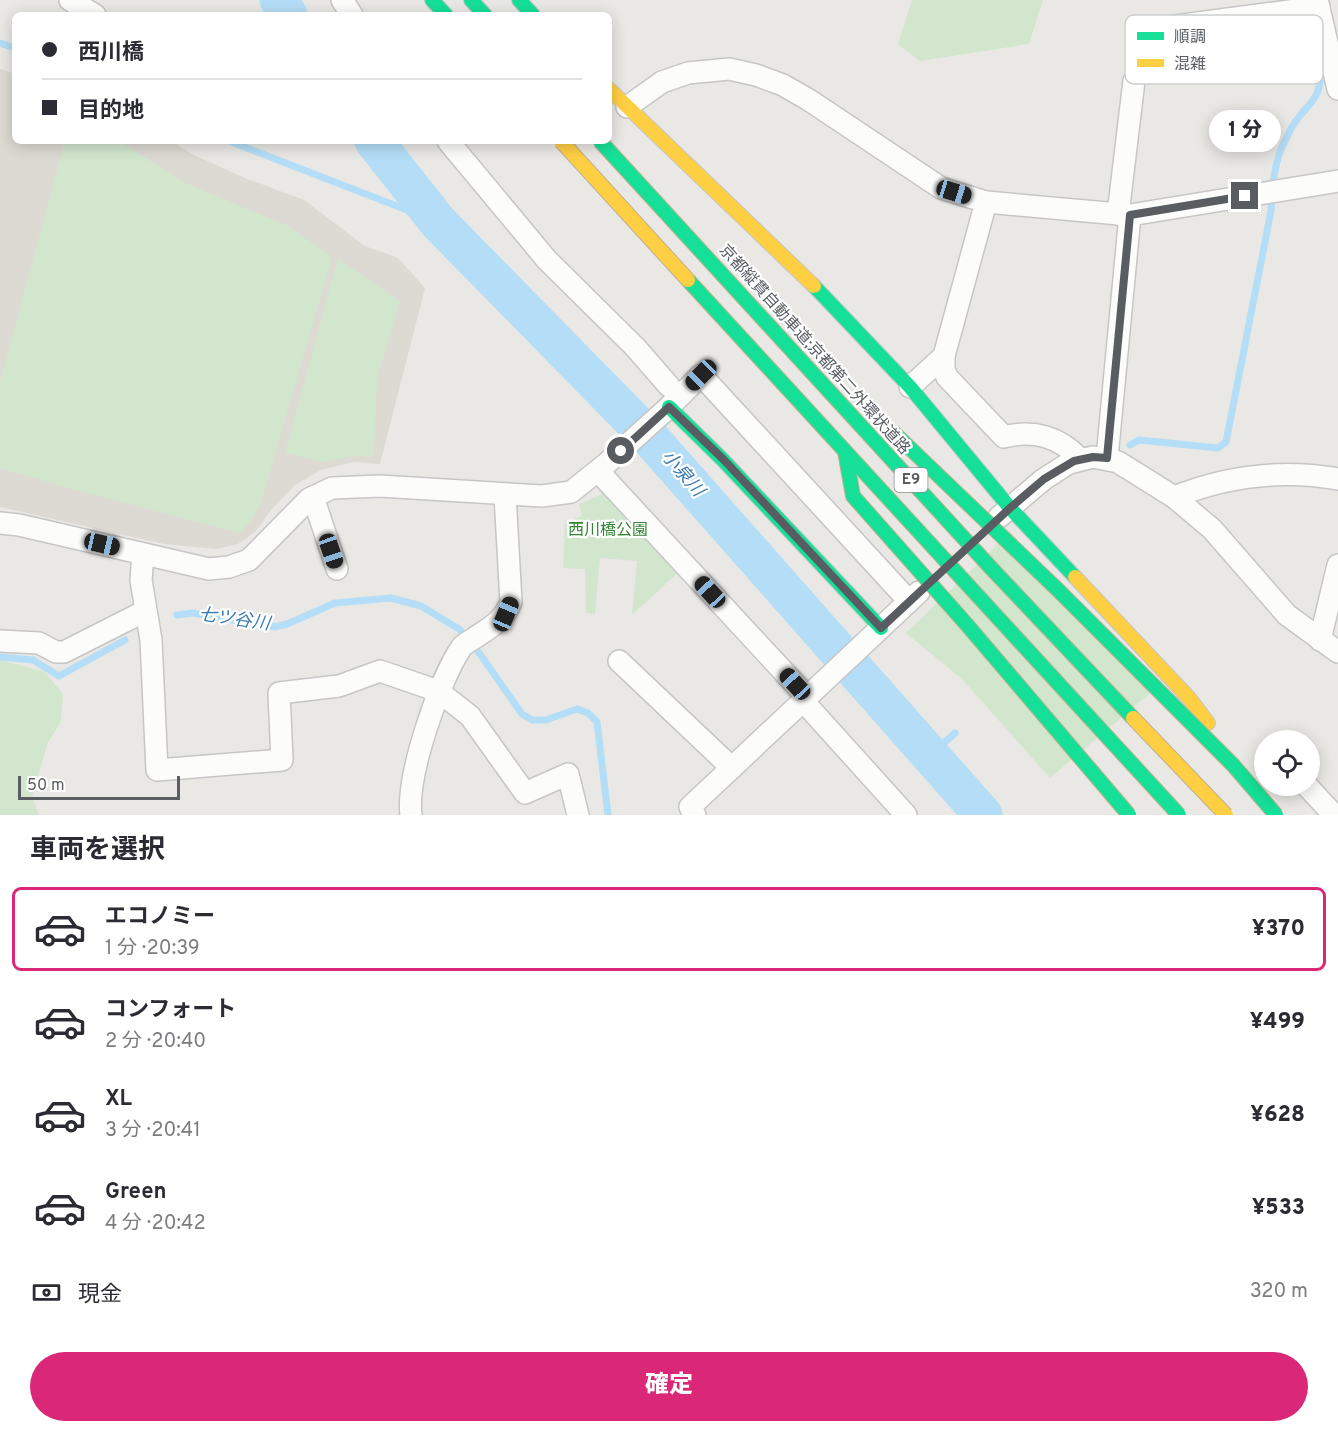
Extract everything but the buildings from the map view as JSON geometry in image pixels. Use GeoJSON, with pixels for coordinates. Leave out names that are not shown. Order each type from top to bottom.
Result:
{"type":"FeatureCollection","features":[{"type":"Feature","properties":{"kind":"main road"},"geometry":{"type":"LineString","coordinates":[[432,0],[443,12]]}},
{"type":"Feature","properties":{"kind":"main road"},"geometry":{"type":"LineString","coordinates":[[471,0],[482,12]]}},
{"type":"Feature","properties":{"kind":"main road"},"geometry":{"type":"LineString","coordinates":[[612,92],[824,296],[910,387],[1010,508],[1254,770]]}},
{"type":"Feature","properties":{"kind":"main road","name":"E9"},"geometry":{"type":"LineString","coordinates":[[564,144],[1179,815]]}},
{"type":"Feature","properties":{"kind":"main road","name":"京都縦貫自動車道;京都第二外環状道路"},"geometry":{"type":"LineString","coordinates":[[603,144],[992,569],[1227,815]]}},
{"type":"Feature","properties":{"kind":"main road"},"geometry":{"type":"LineString","coordinates":[[695,244],[831,373]]}},
{"type":"Feature","properties":{"kind":"main road"},"geometry":{"type":"LineString","coordinates":[[666,410],[723,459],[876,632]]}},
{"type":"Feature","properties":{"kind":"main road"},"geometry":{"type":"LineString","coordinates":[[882,421],[1075,606],[1233,765],[1278,815]]}},
{"type":"Feature","properties":{"kind":"main road"},"geometry":{"type":"LineString","coordinates":[[845,451],[853,496],[968,626],[1129,815]]}},
{"type":"Feature","properties":{"kind":"main road"},"geometry":{"type":"LineString","coordinates":[[1268,796],[1278,815]]}},
{"type":"Feature","properties":{"kind":"street"},"geometry":{"type":"LineString","coordinates":[[70,0],[90,12]]}},
{"type":"Feature","properties":{"kind":"street"},"geometry":{"type":"LineString","coordinates":[[1242,15],[1318,3]]}},
{"type":"Feature","properties":{"kind":"street"},"geometry":{"type":"LineString","coordinates":[[1323,24],[1338,89]]}},
{"type":"Feature","properties":{"kind":"street"},"geometry":{"type":"LineString","coordinates":[[627,107],[662,82],[682,75],[716,69],[743,71],[783,85],[941,188],[986,202],[1124,214],[1338,181]]}},
{"type":"Feature","properties":{"kind":"street"},"geometry":{"type":"LineString","coordinates":[[1107,458],[1134,84]]}},
{"type":"Feature","properties":{"kind":"street"},"geometry":{"type":"LineString","coordinates":[[450,144],[547,260],[635,347],[669,386]]}},
{"type":"Feature","properties":{"kind":"street"},"geometry":{"type":"LineString","coordinates":[[986,202],[944,356],[944,369],[947,376],[1004,437],[1025,433],[1046,436],[1064,445],[1080,459]]}},
{"type":"Feature","properties":{"kind":"street"},"geometry":{"type":"LineString","coordinates":[[910,387],[944,356]]}},
{"type":"Feature","properties":{"kind":"street"},"geometry":{"type":"LineString","coordinates":[[0,523],[19,525],[209,569],[229,567],[249,560],[309,499],[332,488],[380,486],[542,496],[571,492],[666,410],[701,375],[909,601]]}},
{"type":"Feature","properties":{"kind":"street"},"geometry":{"type":"LineString","coordinates":[[695,815],[690,807],[909,601],[1044,479],[1069,463],[1080,459],[1107,458],[1128,467],[1174,497],[1212,529],[1287,615],[1338,652]]}},
{"type":"Feature","properties":{"kind":"street"},"geometry":{"type":"LineString","coordinates":[[602,467],[809,697],[906,815]]}},
{"type":"Feature","properties":{"kind":"street"},"geometry":{"type":"LineString","coordinates":[[1174,497],[1240,477],[1290,474],[1338,478]]}},
{"type":"Feature","properties":{"kind":"street"},"geometry":{"type":"LineString","coordinates":[[411,815],[411,787],[438,691],[471,641],[502,619],[511,602],[505,495]]}},
{"type":"Feature","properties":{"kind":"street"},"geometry":{"type":"LineString","coordinates":[[313,497],[337,568]]}},
{"type":"Feature","properties":{"kind":"street"},"geometry":{"type":"LineString","coordinates":[[143,554],[141,580],[148,624],[157,770],[282,760],[279,693],[339,686],[380,671],[438,691],[470,716],[525,793],[568,774],[578,815]]}},
{"type":"Feature","properties":{"kind":"street"},"geometry":{"type":"LineString","coordinates":[[1320,639],[1338,565]]}},
{"type":"Feature","properties":{"kind":"street"},"geometry":{"type":"LineString","coordinates":[[0,641],[39,643],[64,652],[148,624]]}},
{"type":"Feature","properties":{"kind":"street"},"geometry":{"type":"LineString","coordinates":[[619,661],[732,768]]}},
{"type":"Feature","properties":{"kind":"street"},"geometry":{"type":"LineString","coordinates":[[1316,796],[1334,815]]}},
{"type":"Feature","properties":{"kind":"shaded area"},"geometry":{"type":"Polygon","coordinates":[[[0,69],[12,73],[12,144],[176,144],[194,155],[245,178],[304,200],[365,246],[398,258],[425,288],[380,464],[354,462],[321,470],[295,485],[271,510],[255,532],[238,544],[217,549],[164,544],[0,507],[0,69]]]}},
{"type":"Feature","properties":{"kind":"green space"},"geometry":{"type":"Polygon","coordinates":[[[912,0],[1043,0],[1029,44],[920,61],[898,44],[912,0]]]}},
{"type":"Feature","properties":{"kind":"green space"},"geometry":{"type":"Polygon","coordinates":[[[64,144],[124,144],[185,183],[288,226],[332,257],[261,503],[250,522],[239,533],[0,468],[0,382],[64,144]]]}},
{"type":"Feature","properties":{"kind":"green space"},"geometry":{"type":"Polygon","coordinates":[[[338,259],[400,301],[377,378],[374,457],[355,456],[322,462],[285,453],[338,259]]]}},
{"type":"Feature","properties":{"kind":"green space","name":"西川橋公園"},"geometry":{"type":"Polygon","coordinates":[[[609,491],[682,569],[632,615],[637,561],[600,558],[595,614],[586,613],[585,569],[563,568],[565,523],[582,516],[579,504],[609,491]]]}},
{"type":"Feature","properties":{"kind":"green space"},"geometry":{"type":"Polygon","coordinates":[[[998,544],[1155,689],[1050,778],[962,679],[906,633],[998,544]]]}},
{"type":"Feature","properties":{"kind":"green space"},"geometry":{"type":"Polygon","coordinates":[[[0,660],[45,672],[63,694],[61,722],[48,742],[32,796],[39,815],[0,815],[0,660]]]}},
{"type":"Feature","properties":{"kind":"waterway","name":"小泉川"},"geometry":{"type":"LineString","coordinates":[[279,0],[286,12]]}},
{"type":"Feature","properties":{"kind":"waterway"},"geometry":{"type":"LineString","coordinates":[[0,43],[12,47]]}},
{"type":"Feature","properties":{"kind":"waterway"},"geometry":{"type":"LineString","coordinates":[[1130,445],[1139,440],[1218,448],[1226,442],[1271,211],[1276,164],[1291,129],[1313,100],[1320,84]]}},
{"type":"Feature","properties":{"kind":"waterway"},"geometry":{"type":"LineString","coordinates":[[237,144],[438,222]]}},
{"type":"Feature","properties":{"kind":"waterway","name":"小泉川"},"geometry":{"type":"LineString","coordinates":[[376,144],[438,222],[650,438],[983,815]]}},
{"type":"Feature","properties":{"kind":"waterway","name":"七ツ谷川"},"geometry":{"type":"LineString","coordinates":[[177,615],[192,613],[275,627],[335,603],[391,598],[421,606],[459,629],[480,654],[522,714],[532,720],[546,720],[577,709],[588,713],[597,722],[608,815]]}},
{"type":"Feature","properties":{"kind":"waterway","name":"七ツ谷川"},"geometry":{"type":"LineString","coordinates":[[0,657],[33,660],[59,676],[125,640]]}},
{"type":"Feature","properties":{"kind":"waterway"},"geometry":{"type":"LineString","coordinates":[[930,755],[955,733]]}},
{"type":"Feature","properties":{"kind":"traffic: fast"},"geometry":{"type":"LineString","coordinates":[[432,0],[443,12]]}},
{"type":"Feature","properties":{"kind":"traffic: fast"},"geometry":{"type":"LineString","coordinates":[[471,0],[482,12]]}},
{"type":"Feature","properties":{"kind":"traffic: fast"},"geometry":{"type":"LineString","coordinates":[[519,0],[530,12]]}},
{"type":"Feature","properties":{"kind":"traffic: fast"},"geometry":{"type":"LineString","coordinates":[[603,144],[992,569],[1133,718]]}},
{"type":"Feature","properties":{"kind":"traffic: fast"},"geometry":{"type":"LineString","coordinates":[[688,280],[1179,815]]}},
{"type":"Feature","properties":{"kind":"traffic: fast"},"geometry":{"type":"LineString","coordinates":[[814,286],[910,387],[1010,508],[1075,577]]}},
{"type":"Feature","properties":{"kind":"traffic: fast"},"geometry":{"type":"LineString","coordinates":[[669,407],[722,459],[881,628]]}},
{"type":"Feature","properties":{"kind":"traffic: fast"},"geometry":{"type":"LineString","coordinates":[[892,431],[1058,590],[1233,765],[1276,815]]}},
{"type":"Feature","properties":{"kind":"traffic: fast"},"geometry":{"type":"LineString","coordinates":[[845,451],[853,496],[968,626],[1129,815]]}},
{"type":"Feature","properties":{"kind":"traffic: slow"},"geometry":{"type":"LineString","coordinates":[[612,92],[814,286]]}},
{"type":"Feature","properties":{"kind":"traffic: slow"},"geometry":{"type":"LineString","coordinates":[[564,144],[688,280]]}},
{"type":"Feature","properties":{"kind":"traffic: slow"},"geometry":{"type":"LineString","coordinates":[[1075,577],[1189,698],[1208,723]]}},
{"type":"Feature","properties":{"kind":"traffic: slow"},"geometry":{"type":"LineString","coordinates":[[1133,718],[1226,815]]}},
{"type":"Feature","properties":{"kind":"route"},"geometry":{"type":"LineString","coordinates":[[621,451],[669,407],[723,459],[881,628],[1044,479],[1074,461],[1093,457],[1107,458],[1130,215],[1245,196]]}}]}
